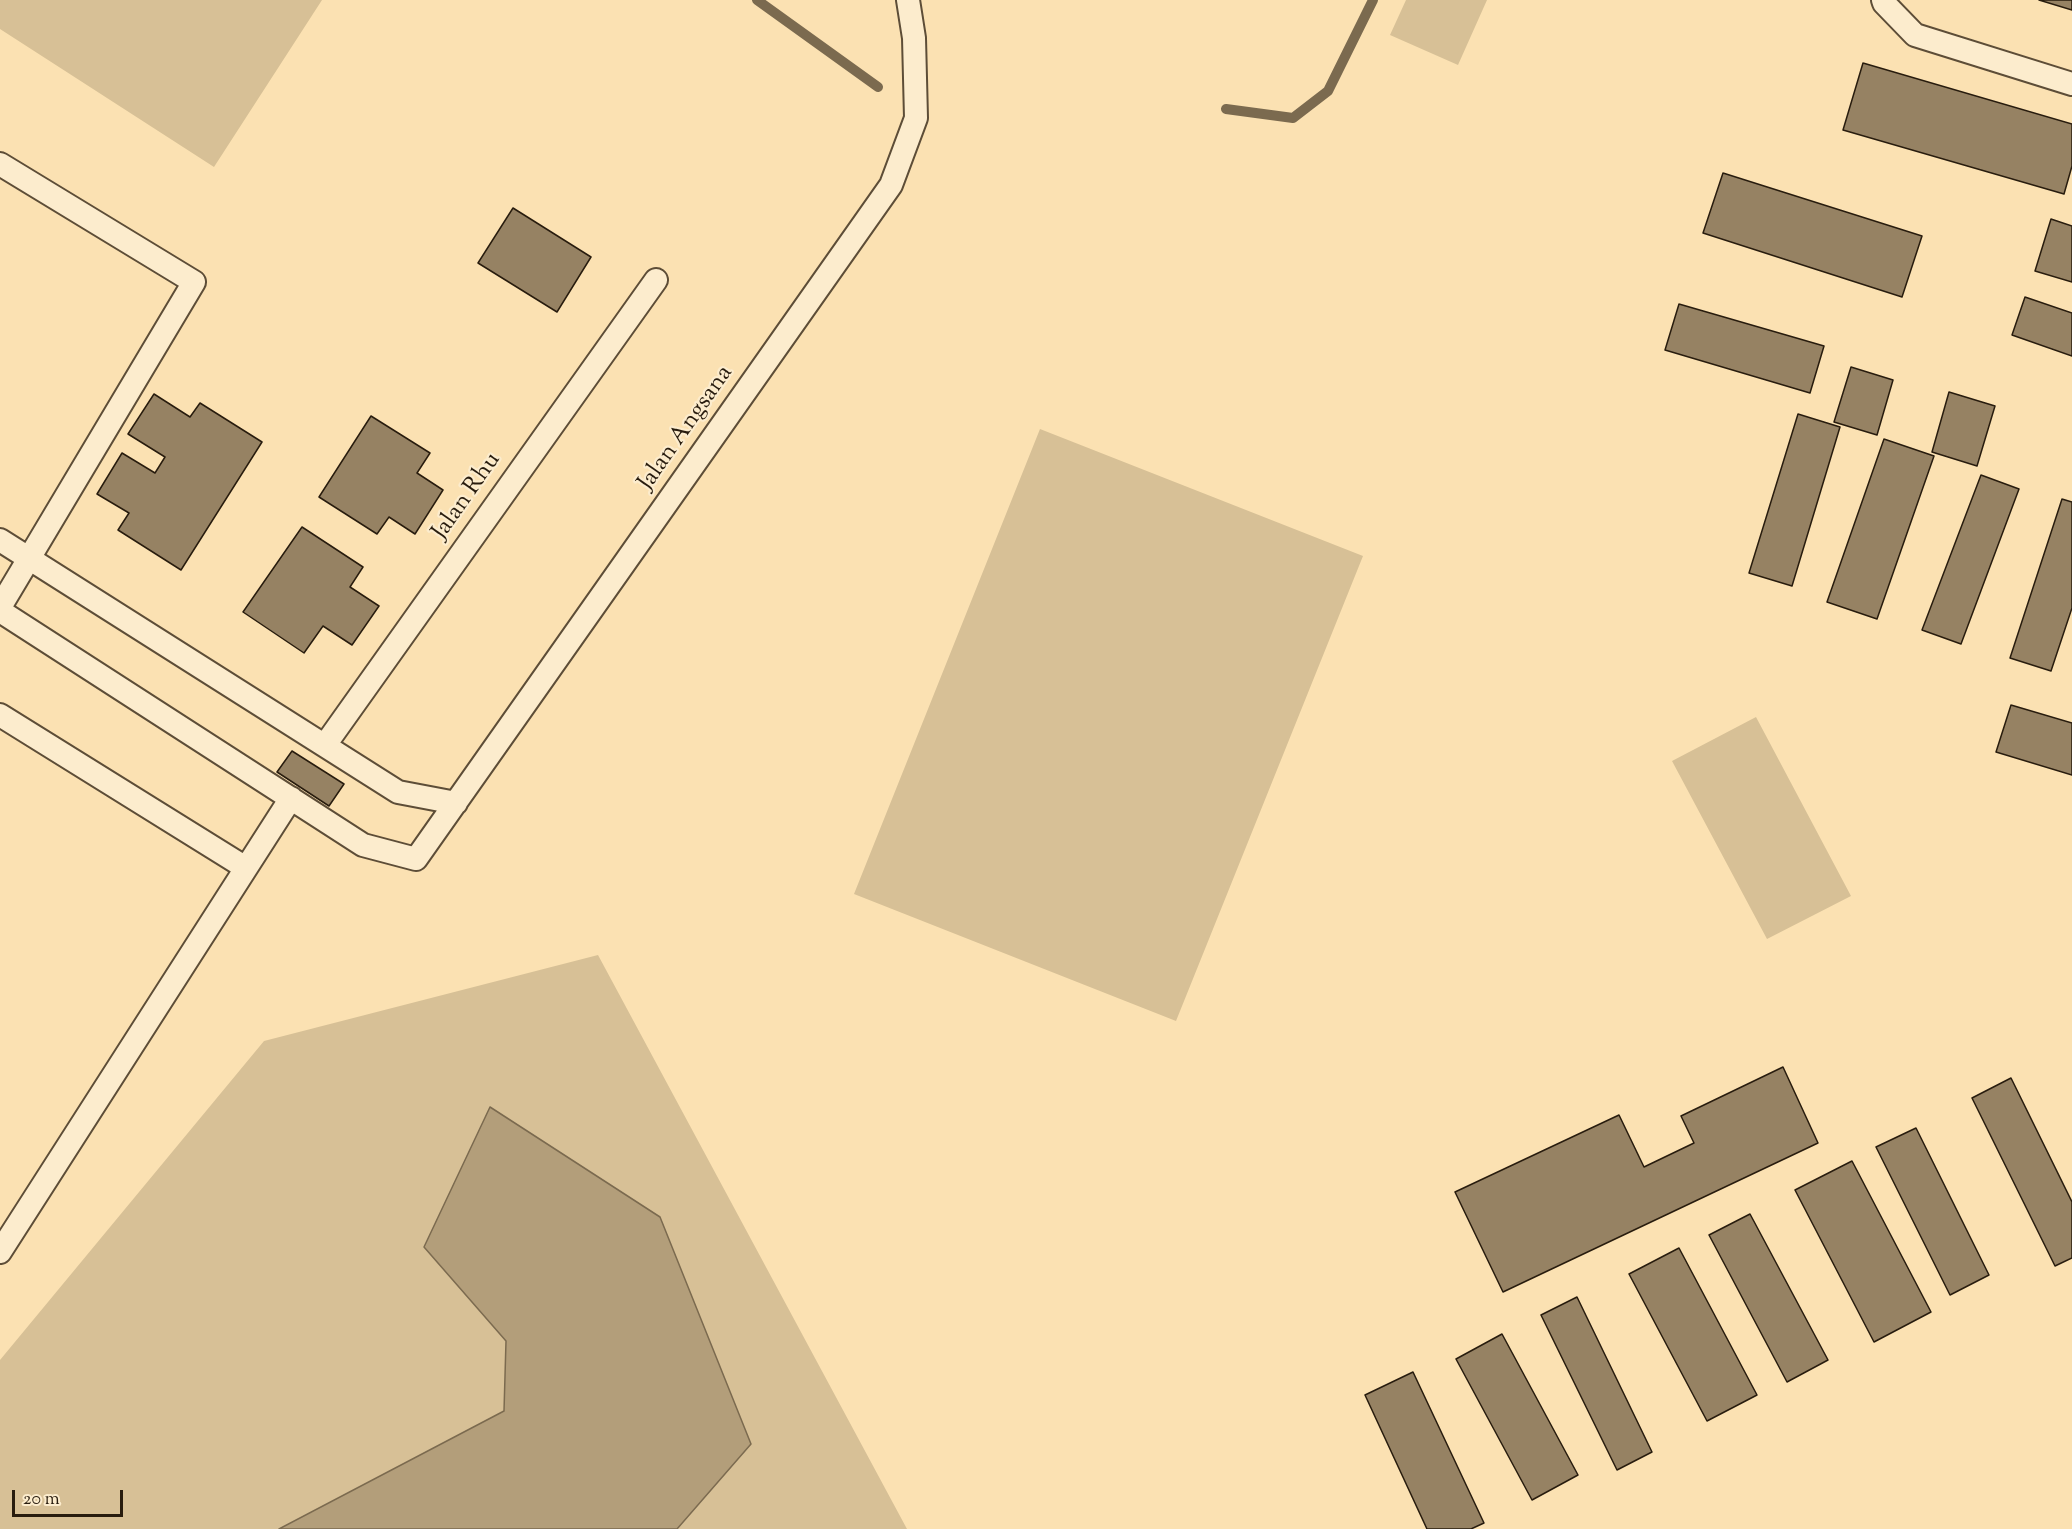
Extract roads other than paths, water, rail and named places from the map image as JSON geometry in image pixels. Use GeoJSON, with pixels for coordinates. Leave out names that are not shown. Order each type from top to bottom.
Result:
{"type":"FeatureCollection","features":[{"type":"Feature","properties":{"kind":"lane","name":"Jalan Angsana"},"geometry":{"type":"LineString","coordinates":[[291,798],[363,844],[416,859],[891,185],[916,118],[914,38],[908,0]]}},
{"type":"Feature","properties":{"kind":"lane"},"geometry":{"type":"LineString","coordinates":[[1884,0],[1884,3],[1915,35],[2072,84]]}},
{"type":"Feature","properties":{"kind":"lane"},"geometry":{"type":"LineString","coordinates":[[0,164],[194,282],[0,609],[291,798],[0,1252]]}},
{"type":"Feature","properties":{"kind":"lane","name":"Jalan Rhu"},"geometry":{"type":"LineString","coordinates":[[325,745],[656,280]]}},
{"type":"Feature","properties":{"kind":"lane"},"geometry":{"type":"LineString","coordinates":[[0,540],[398,792],[456,803]]}},
{"type":"Feature","properties":{"kind":"lane"},"geometry":{"type":"LineString","coordinates":[[0,714],[246,868]]}},
{"type":"Feature","properties":{"kind":"waterway"},"geometry":{"type":"LineString","coordinates":[[757,0],[878,87]]}},
{"type":"Feature","properties":{"kind":"waterway"},"geometry":{"type":"LineString","coordinates":[[1226,109],[1293,118],[1328,91],[1373,0]]}}]}
